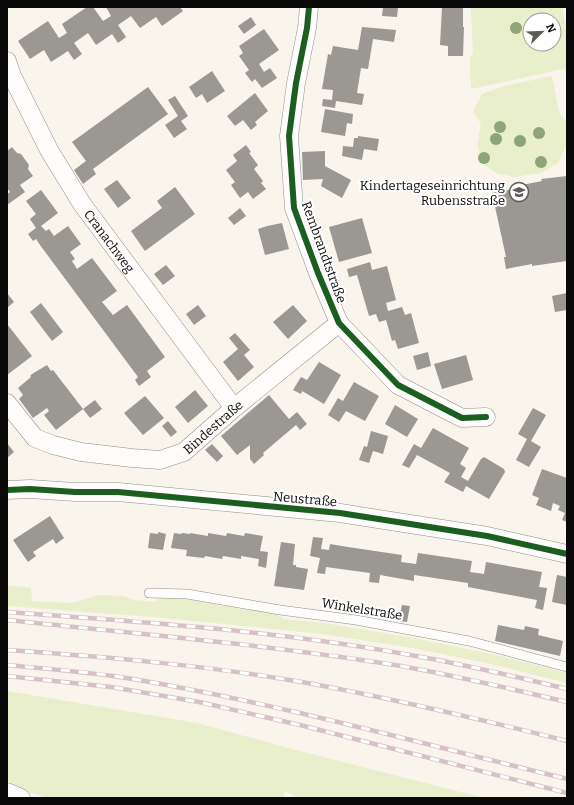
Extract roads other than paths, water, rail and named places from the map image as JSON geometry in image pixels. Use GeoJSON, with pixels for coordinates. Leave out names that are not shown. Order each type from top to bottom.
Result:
{"type":"FeatureCollection","features":[{"type":"Feature","properties":{"kind":"street","name":"Rembrandtstraße"},"geometry":{"type":"LineString","coordinates":[[309,7],[307,28],[296,83],[289,136],[294,208],[318,273],[339,323],[398,385],[462,418],[486,417]]}},
{"type":"Feature","properties":{"kind":"street","name":"Cranachweg"},"geometry":{"type":"LineString","coordinates":[[7,61],[12,76],[49,150],[82,204],[234,408]]}},
{"type":"Feature","properties":{"kind":"street","name":"Bindestraße"},"geometry":{"type":"LineString","coordinates":[[7,404],[35,438],[53,445],[81,452],[160,460],[184,452],[234,408],[339,323]]}},
{"type":"Feature","properties":{"kind":"street","name":"Neustraße"},"geometry":{"type":"LineString","coordinates":[[7,490],[30,488],[75,492],[118,492],[340,513],[487,536],[567,554]]}},
{"type":"Feature","properties":{"kind":"street"},"geometry":{"type":"LineString","coordinates":[[7,792],[21,798]]}},
{"type":"Feature","properties":{"kind":"lane","name":"Winkelstraße"},"geometry":{"type":"LineString","coordinates":[[149,593],[187,594],[280,610],[356,620],[469,641],[567,667]]}},
{"type":"Feature","properties":{"kind":"railway"},"geometry":{"type":"LineString","coordinates":[[7,612],[212,628],[365,647],[492,671],[567,689]]}},
{"type":"Feature","properties":{"kind":"railway"},"geometry":{"type":"LineString","coordinates":[[7,620],[205,640],[401,666],[567,702]]}},
{"type":"Feature","properties":{"kind":"railway"},"geometry":{"type":"LineString","coordinates":[[7,650],[199,667],[313,684],[472,718],[567,741]]}},
{"type":"Feature","properties":{"kind":"railway"},"geometry":{"type":"LineString","coordinates":[[7,665],[102,674],[243,700],[351,725],[567,779]]}},
{"type":"Feature","properties":{"kind":"railway"},"geometry":{"type":"LineString","coordinates":[[7,676],[111,687],[199,702],[304,726],[567,793]]}},
{"type":"Feature","properties":{"kind":"place","name":"Kindertageseinrichtung Rubensstraße"},"geometry":{"type":"Point","coordinates":[519,192]}}]}
